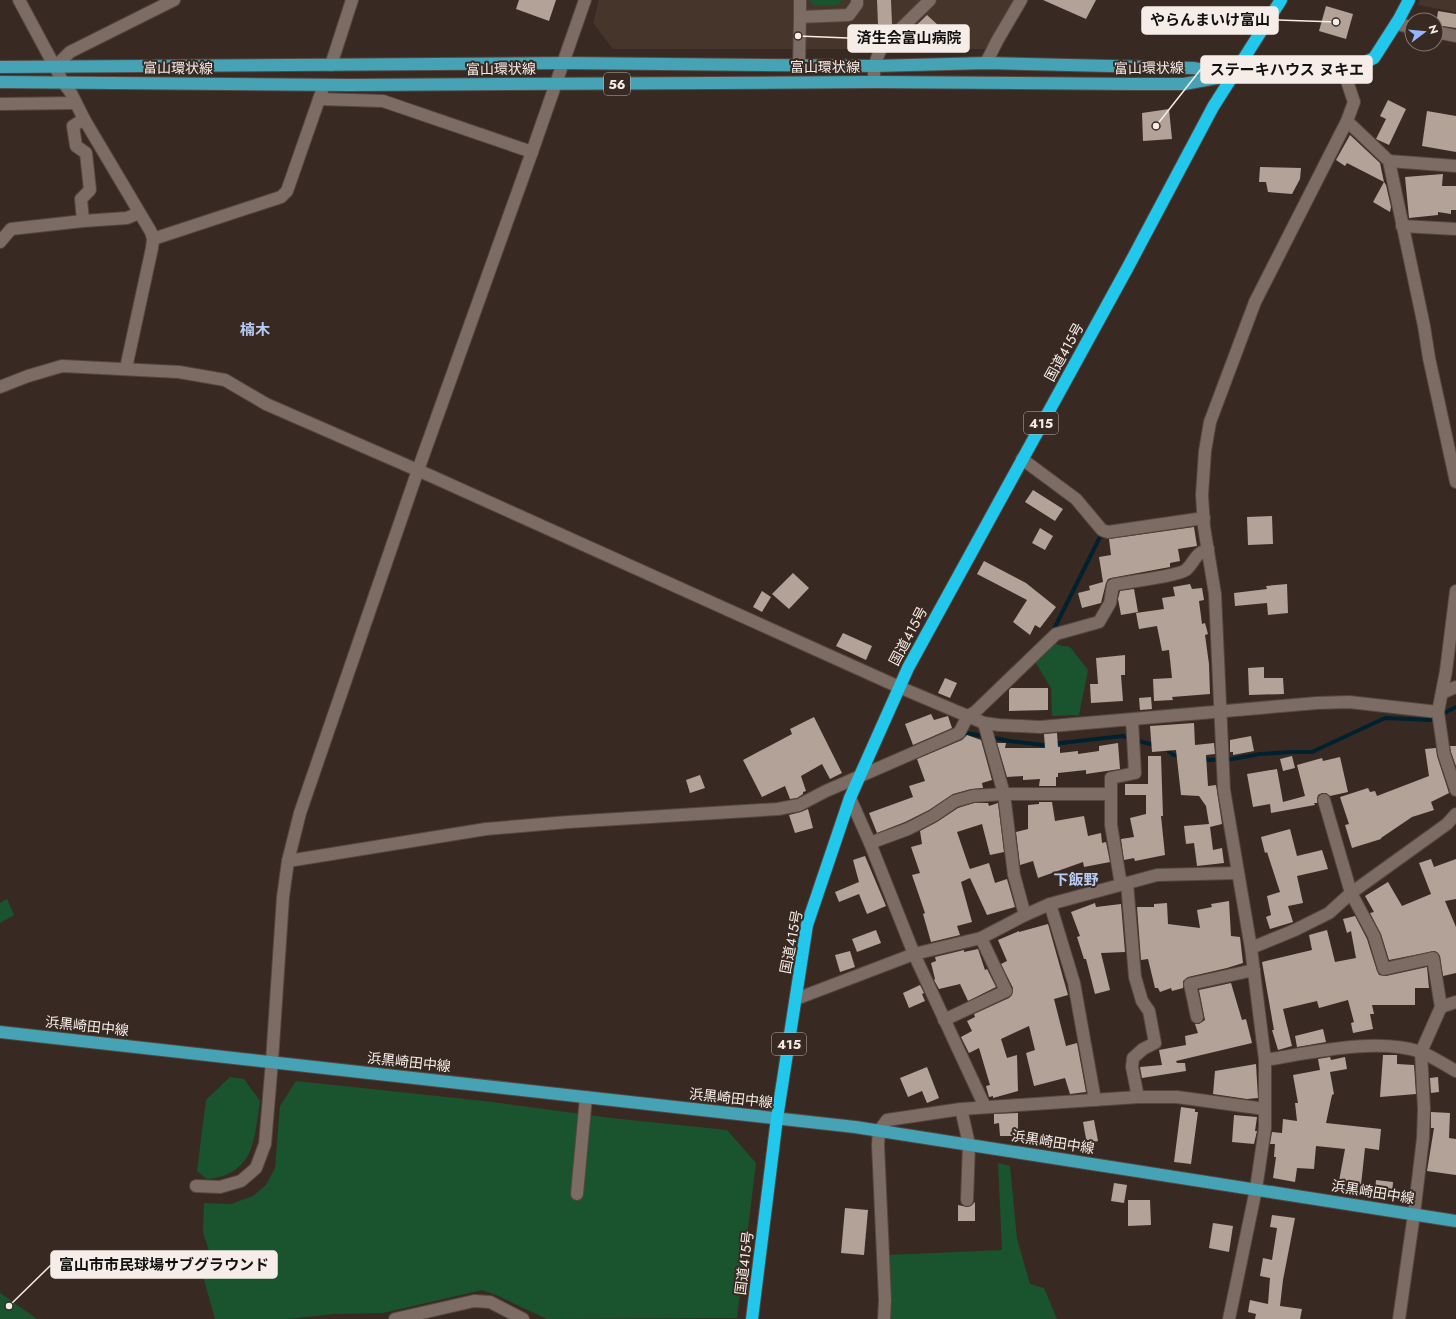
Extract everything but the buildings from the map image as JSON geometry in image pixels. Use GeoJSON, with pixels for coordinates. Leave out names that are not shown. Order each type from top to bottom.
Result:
{"type":"FeatureCollection","features":[{"type":"Feature","properties":{"kind":"highway","name":"国道415号"},"geometry":{"type":"LineString","coordinates":[[1262,29],[1272,0]]}},
{"type":"Feature","properties":{"kind":"highway","name":"国道415号"},"geometry":{"type":"LineString","coordinates":[[752,1319],[777,1118],[807,925],[850,798],[908,668],[1128,267],[1213,107],[1281,0]]}},
{"type":"Feature","properties":{"kind":"highway"},"geometry":{"type":"LineString","coordinates":[[1233,75],[1344,72],[1374,58],[1396,24],[1409,0]]}},
{"type":"Feature","properties":{"kind":"main road","name":"富山環状線"},"geometry":{"type":"LineString","coordinates":[[0,67],[564,63],[799,66],[986,64],[1192,68],[1233,75]]}},
{"type":"Feature","properties":{"kind":"main road","name":"富山環状線"},"geometry":{"type":"LineString","coordinates":[[0,82],[324,85],[874,82],[1184,84],[1233,75]]}},
{"type":"Feature","properties":{"kind":"main road","name":"浜黒崎田中線"},"geometry":{"type":"LineString","coordinates":[[0,1032],[272,1061],[777,1118],[879,1131],[1456,1221]]}},
{"type":"Feature","properties":{"kind":"street"},"geometry":{"type":"LineString","coordinates":[[19,0],[84,119],[151,232],[153,239],[126,368]]}},
{"type":"Feature","properties":{"kind":"street"},"geometry":{"type":"LineString","coordinates":[[55,67],[70,52],[174,0]]}},
{"type":"Feature","properties":{"kind":"street"},"geometry":{"type":"LineString","coordinates":[[331,65],[352,0]]}},
{"type":"Feature","properties":{"kind":"street"},"geometry":{"type":"LineString","coordinates":[[196,1186],[220,1188],[242,1181],[256,1168],[265,1144],[283,897],[288,861],[300,814],[418,470],[564,63],[585,0]]}},
{"type":"Feature","properties":{"kind":"street"},"geometry":{"type":"LineString","coordinates":[[799,66],[800,0]]}},
{"type":"Feature","properties":{"kind":"street"},"geometry":{"type":"LineString","coordinates":[[800,17],[849,15],[857,4],[857,0]]}},
{"type":"Feature","properties":{"kind":"street"},"geometry":{"type":"LineString","coordinates":[[874,82],[874,66],[881,48],[930,0]]}},
{"type":"Feature","properties":{"kind":"street"},"geometry":{"type":"LineString","coordinates":[[986,64],[1020,0]]}},
{"type":"Feature","properties":{"kind":"street"},"geometry":{"type":"LineString","coordinates":[[1396,24],[1404,26]]}},
{"type":"Feature","properties":{"kind":"street"},"geometry":{"type":"LineString","coordinates":[[1444,34],[1456,36]]}},
{"type":"Feature","properties":{"kind":"street"},"geometry":{"type":"LineString","coordinates":[[1229,1319],[1256,1189],[1265,1128],[1265,1060],[1251,948],[1224,790],[1215,594],[1202,495],[1205,451],[1210,422],[1254,302],[1346,121],[1354,102],[1344,72]]}},
{"type":"Feature","properties":{"kind":"street"},"geometry":{"type":"LineString","coordinates":[[153,239],[282,197],[287,191],[324,85]]}},
{"type":"Feature","properties":{"kind":"street"},"geometry":{"type":"LineString","coordinates":[[320,99],[383,101],[532,152]]}},
{"type":"Feature","properties":{"kind":"street"},"geometry":{"type":"LineString","coordinates":[[0,104],[76,103]]}},
{"type":"Feature","properties":{"kind":"street"},"geometry":{"type":"LineString","coordinates":[[83,221],[81,199],[90,190],[86,153],[76,146],[73,126],[84,119]]}},
{"type":"Feature","properties":{"kind":"street"},"geometry":{"type":"LineString","coordinates":[[1346,121],[1388,161],[1456,482]]}},
{"type":"Feature","properties":{"kind":"street"},"geometry":{"type":"LineString","coordinates":[[1388,161],[1456,166]]}},
{"type":"Feature","properties":{"kind":"street"},"geometry":{"type":"LineString","coordinates":[[0,242],[11,229],[127,218],[139,213]]}},
{"type":"Feature","properties":{"kind":"street"},"geometry":{"type":"LineString","coordinates":[[1402,226],[1456,229]]}},
{"type":"Feature","properties":{"kind":"street"},"geometry":{"type":"LineString","coordinates":[[0,387],[28,376],[62,366],[126,368],[179,372],[225,380],[266,404],[418,470],[899,687],[984,723],[1040,727],[1317,703],[1349,702],[1438,712]]}},
{"type":"Feature","properties":{"kind":"street"},"geometry":{"type":"LineString","coordinates":[[1022,459],[1076,499],[1102,530],[1108,532],[1204,518]]}},
{"type":"Feature","properties":{"kind":"street"},"geometry":{"type":"LineString","coordinates":[[288,861],[486,829],[568,822],[778,809],[799,805],[826,791],[959,732],[968,716],[975,712],[1056,634],[1100,622],[1110,602],[1113,584],[1168,575],[1185,570],[1199,552],[1208,549]]}},
{"type":"Feature","properties":{"kind":"street"},"geometry":{"type":"LineString","coordinates":[[1456,591],[1438,712],[1444,754],[1456,790]]}},
{"type":"Feature","properties":{"kind":"street"},"geometry":{"type":"LineString","coordinates":[[1442,693],[1456,687]]}},
{"type":"Feature","properties":{"kind":"street"},"geometry":{"type":"LineString","coordinates":[[1132,720],[1136,773],[1111,778],[1111,825],[1124,884],[1135,977],[1142,1001],[1149,1011],[1154,1043],[1143,1049],[1133,1058],[1132,1067],[1138,1097]]}},
{"type":"Feature","properties":{"kind":"street"},"geometry":{"type":"LineString","coordinates":[[984,723],[1004,794],[1014,875],[1025,915]]}},
{"type":"Feature","properties":{"kind":"street"},"geometry":{"type":"LineString","coordinates":[[870,843],[908,829],[933,816],[955,801],[973,796],[1004,794],[1111,794]]}},
{"type":"Feature","properties":{"kind":"street"},"geometry":{"type":"LineString","coordinates":[[850,798],[870,843],[914,954],[985,1108]]}},
{"type":"Feature","properties":{"kind":"street"},"geometry":{"type":"LineString","coordinates":[[1324,800],[1351,893],[1374,936],[1384,969],[1433,958],[1441,1007],[1421,1052],[1424,1110],[1423,1138],[1399,1319]]}},
{"type":"Feature","properties":{"kind":"street"},"geometry":{"type":"LineString","coordinates":[[1251,948],[1295,930],[1329,913],[1351,893],[1447,824],[1456,814]]}},
{"type":"Feature","properties":{"kind":"street"},"geometry":{"type":"LineString","coordinates":[[796,999],[914,954],[981,938],[1050,904],[1157,875],[1238,873]]}},
{"type":"Feature","properties":{"kind":"street"},"geometry":{"type":"LineString","coordinates":[[1050,904],[1074,983],[1095,1100]]}},
{"type":"Feature","properties":{"kind":"street"},"geometry":{"type":"LineString","coordinates":[[944,1020],[1006,991],[981,938]]}},
{"type":"Feature","properties":{"kind":"street"},"geometry":{"type":"LineString","coordinates":[[1197,1017],[1190,984],[1254,970]]}},
{"type":"Feature","properties":{"kind":"street"},"geometry":{"type":"LineString","coordinates":[[1441,1007],[1456,1002]]}},
{"type":"Feature","properties":{"kind":"street"},"geometry":{"type":"LineString","coordinates":[[1265,1060],[1367,1046],[1390,1046],[1421,1052],[1456,1071]]}},
{"type":"Feature","properties":{"kind":"street"},"geometry":{"type":"LineString","coordinates":[[577,1194],[586,1097]]}},
{"type":"Feature","properties":{"kind":"street"},"geometry":{"type":"LineString","coordinates":[[884,1319],[885,1300],[878,1145],[879,1131],[887,1120],[961,1109],[1138,1097],[1177,1097],[1265,1109]]}},
{"type":"Feature","properties":{"kind":"street"},"geometry":{"type":"LineString","coordinates":[[961,1109],[969,1144],[967,1200]]}},
{"type":"Feature","properties":{"kind":"street"},"geometry":{"type":"LineString","coordinates":[[395,1319],[474,1301],[490,1302],[523,1319]]}},
{"type":"Feature","properties":{"kind":"shaded area"},"geometry":{"type":"Polygon","coordinates":[[[599,0],[1014,0],[986,49],[613,49],[593,23],[599,0]]]}},
{"type":"Feature","properties":{"kind":"shaded area"},"geometry":{"type":"Polygon","coordinates":[[[1420,0],[1456,0],[1456,12],[1418,5],[1420,0]]]}},
{"type":"Feature","properties":{"kind":"green space"},"geometry":{"type":"Polygon","coordinates":[[[809,0],[843,0],[837,5],[814,6],[809,0]]]}},
{"type":"Feature","properties":{"kind":"green space"},"geometry":{"type":"Polygon","coordinates":[[[1051,641],[1058,645],[1070,647],[1088,670],[1079,715],[1052,716],[1051,688],[1034,660],[1051,641]]]}},
{"type":"Feature","properties":{"kind":"green space"},"geometry":{"type":"Polygon","coordinates":[[[7,899],[14,915],[0,923],[0,903],[7,899]]]}},
{"type":"Feature","properties":{"kind":"green space"},"geometry":{"type":"Polygon","coordinates":[[[230,1077],[244,1079],[260,1101],[256,1129],[249,1152],[243,1162],[235,1170],[223,1176],[207,1179],[197,1171],[206,1100],[230,1077]]]}},
{"type":"Feature","properties":{"kind":"green space"},"geometry":{"type":"Polygon","coordinates":[[[296,1081],[484,1101],[611,1118],[727,1130],[756,1163],[737,1318],[547,1319],[482,1290],[383,1313],[334,1314],[287,1319],[215,1319],[203,1276],[209,1251],[203,1232],[204,1203],[231,1204],[253,1196],[266,1185],[275,1168],[280,1106],[296,1081]]]}},
{"type":"Feature","properties":{"kind":"green space"},"geometry":{"type":"Polygon","coordinates":[[[998,1163],[1010,1166],[1017,1239],[1030,1284],[1044,1288],[1057,1319],[888,1319],[888,1255],[1002,1250],[998,1163]]]}},
{"type":"Feature","properties":{"kind":"green space"},"geometry":{"type":"Polygon","coordinates":[[[0,1293],[37,1319],[0,1319],[0,1293]]]}},
{"type":"Feature","properties":{"kind":"waterway"},"geometry":{"type":"LineString","coordinates":[[1053,631],[1101,535]]}},
{"type":"Feature","properties":{"kind":"waterway"},"geometry":{"type":"LineString","coordinates":[[1202,759],[1232,759],[1260,754],[1312,752],[1385,718],[1430,720],[1456,707]]}},
{"type":"Feature","properties":{"kind":"waterway"},"geometry":{"type":"LineString","coordinates":[[961,732],[1010,741],[1043,745],[1123,736],[1155,745]]}},
{"type":"Feature","properties":{"kind":"waterway"},"geometry":{"type":"LineString","coordinates":[[1164,747],[1173,755],[1182,756]]}},
{"type":"Feature","properties":{"kind":"place","name":"やらんまいけ富山"},"geometry":{"type":"Point","coordinates":[1336,22]}},
{"type":"Feature","properties":{"kind":"place","name":"済生会富山病院"},"geometry":{"type":"Point","coordinates":[798,36]}},
{"type":"Feature","properties":{"kind":"place","name":"ステーキハウス ヌキエ"},"geometry":{"type":"Point","coordinates":[1156,126]}},
{"type":"Feature","properties":{"kind":"place","name":"富山市市民球場サブグラウンド"},"geometry":{"type":"Point","coordinates":[9,1306]}},
{"type":"Feature","properties":{"kind":"district","name":"楠木"},"geometry":{"type":"Point","coordinates":[255,330]}},
{"type":"Feature","properties":{"kind":"district","name":"下飯野"},"geometry":{"type":"Point","coordinates":[1076,880]}}]}
